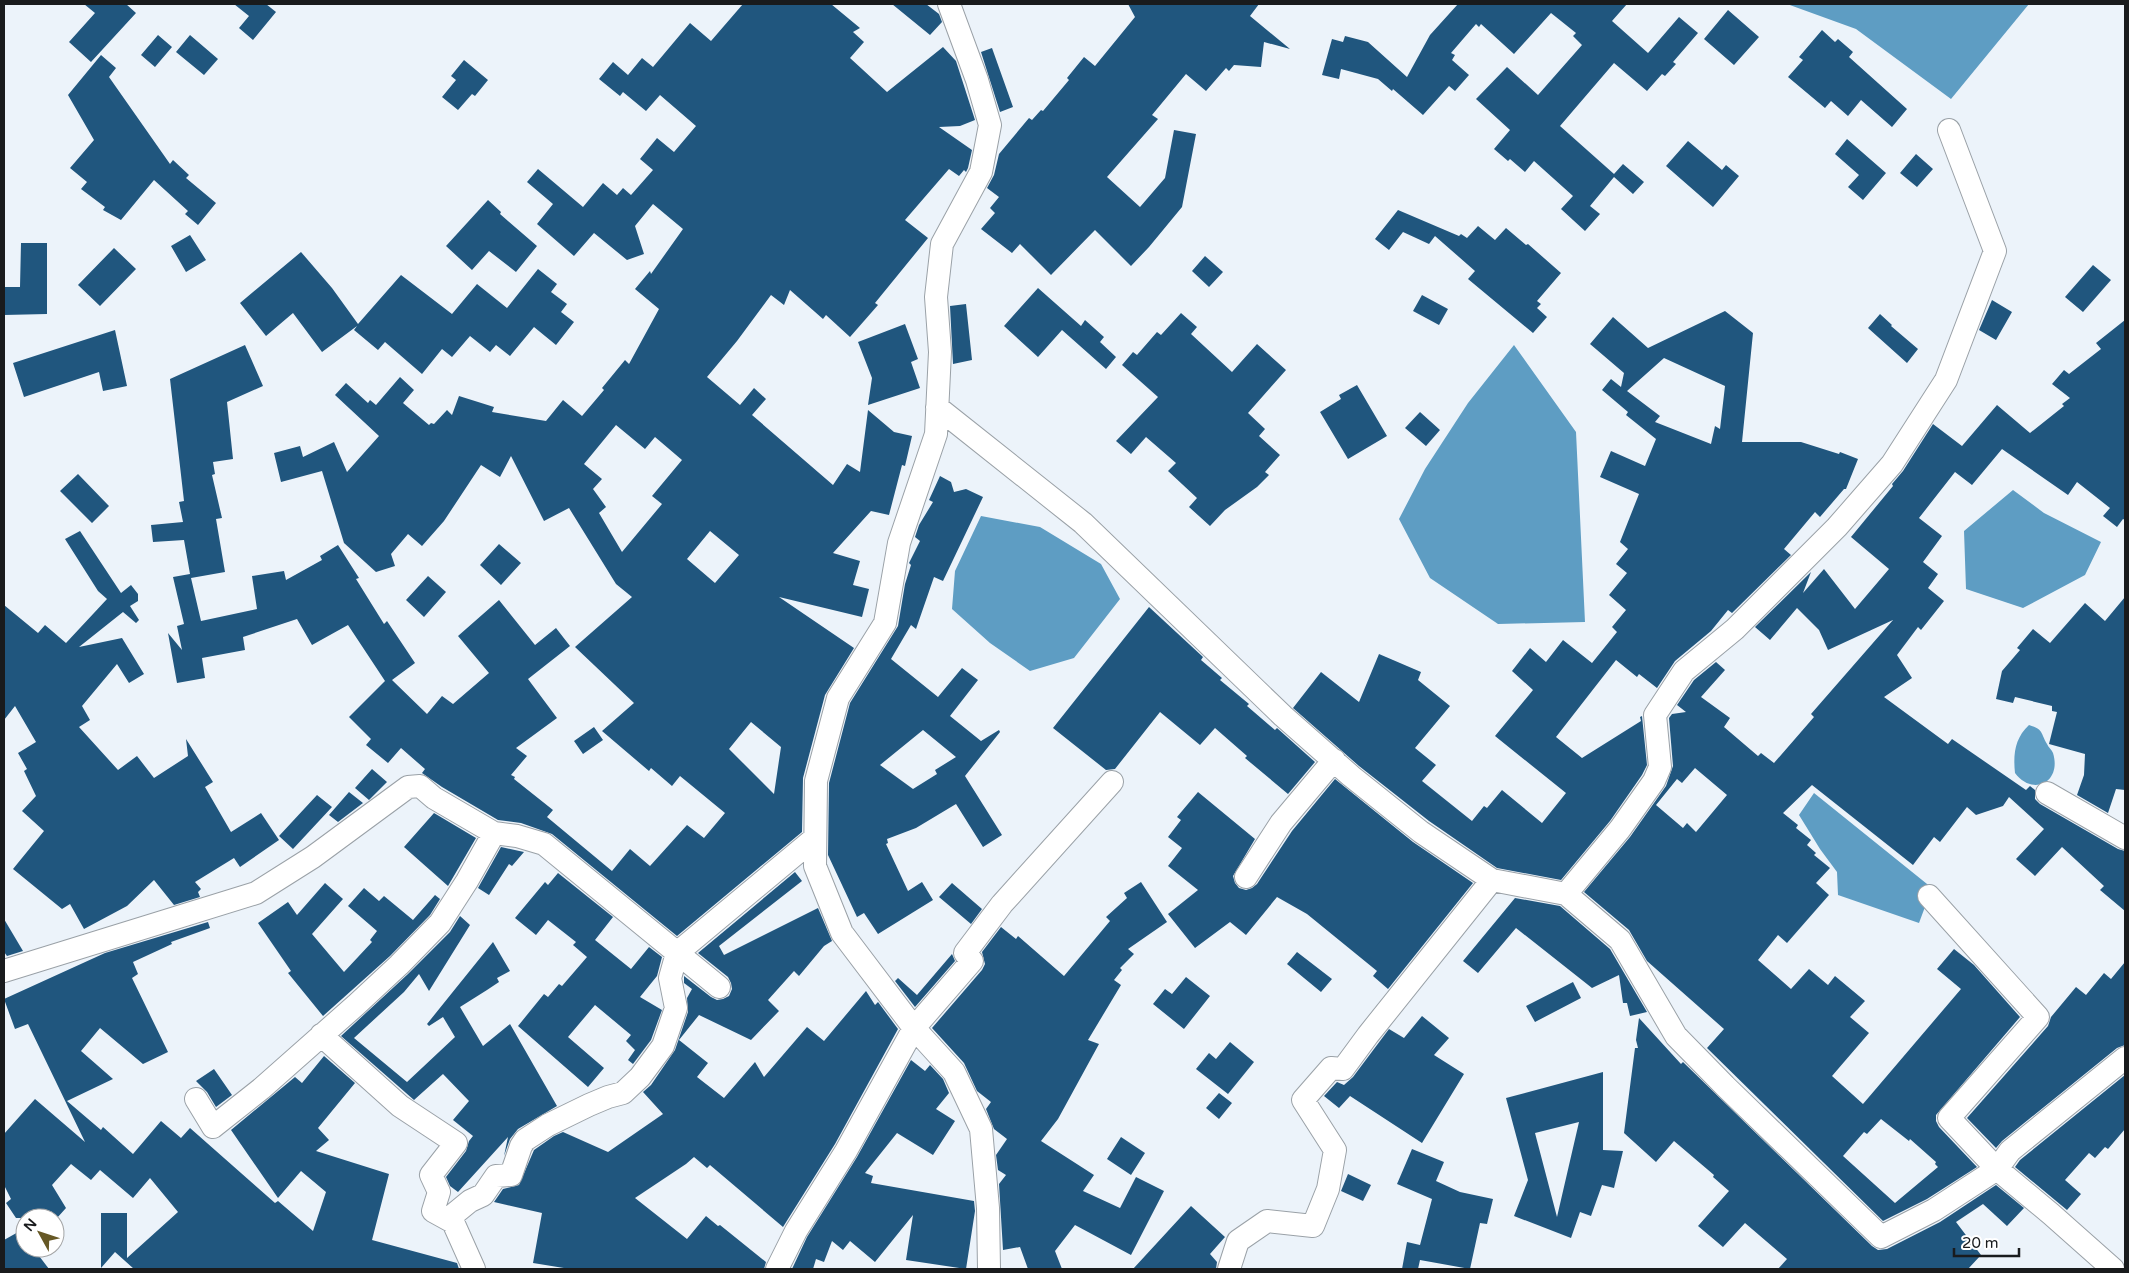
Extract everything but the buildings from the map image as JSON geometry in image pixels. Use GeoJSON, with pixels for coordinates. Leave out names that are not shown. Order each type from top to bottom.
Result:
{"type":"FeatureCollection","features":[{"type":"Feature","properties":{"kind":"street"},"geometry":{"type":"LineString","coordinates":[[949,4],[977,80],[990,126],[981,172],[942,244],[936,297],[940,352],[936,434],[898,543],[885,623],[838,698],[816,781],[815,866],[842,933],[914,1028],[954,1072],[980,1129],[988,1208],[989,1269]]}},
{"type":"Feature","properties":{"kind":"street"},"geometry":{"type":"LineString","coordinates":[[1566,894],[1620,829],[1654,781],[1660,767],[1655,715],[1684,671],[1735,629],[1837,528],[1892,464],[1946,380],[1995,251],[1949,130]]}},
{"type":"Feature","properties":{"kind":"street"},"geometry":{"type":"LineString","coordinates":[[938,407],[1083,523],[1283,716],[1420,832],[1492,880],[1566,894],[1620,940],[1676,1036],[1881,1237],[1934,1210],[1997,1169],[2010,1151],[2125,1058]]}},
{"type":"Feature","properties":{"kind":"street"},"geometry":{"type":"LineString","coordinates":[[1246,877],[1281,824],[1334,760]]}},
{"type":"Feature","properties":{"kind":"street"},"geometry":{"type":"LineString","coordinates":[[777,1269],[796,1231],[846,1152],[914,1028],[972,961],[965,953],[1002,904],[1112,782]]}},
{"type":"Feature","properties":{"kind":"street"},"geometry":{"type":"LineString","coordinates":[[4,971],[256,893],[313,857],[408,787],[420,786],[434,798],[494,833],[517,836],[544,844],[719,987]]}},
{"type":"Feature","properties":{"kind":"street"},"geometry":{"type":"LineString","coordinates":[[2047,793],[2125,838]]}},
{"type":"Feature","properties":{"kind":"street"},"geometry":{"type":"LineString","coordinates":[[196,1099],[213,1126],[261,1089],[399,965],[440,923],[467,881],[494,833]]}},
{"type":"Feature","properties":{"kind":"street"},"geometry":{"type":"LineString","coordinates":[[448,1219],[470,1201],[482,1195],[496,1176],[511,1176],[521,1146],[525,1140],[548,1125],[608,1096],[624,1093],[634,1085],[663,1046],[668,1035],[676,1008],[670,978],[677,953],[815,838]]}},
{"type":"Feature","properties":{"kind":"street"},"geometry":{"type":"LineString","coordinates":[[1229,1269],[1238,1241],[1267,1221],[1313,1226],[1328,1189],[1335,1150],[1303,1100],[1330,1068],[1343,1069],[1492,880]]}},
{"type":"Feature","properties":{"kind":"street"},"geometry":{"type":"LineString","coordinates":[[1929,896],[2038,1017],[1949,1118],[1997,1169],[2113,1269]]}},
{"type":"Feature","properties":{"kind":"street"},"geometry":{"type":"LineString","coordinates":[[321,1035],[400,1106],[456,1143],[431,1175],[438,1192],[433,1211],[453,1222],[474,1269]]}},
{"type":"Feature","properties":{"kind":"water"},"geometry":{"type":"Polygon","coordinates":[[[1787,4],[2029,4],[1951,99],[1856,29],[1787,4]]]}},
{"type":"Feature","properties":{"kind":"water"},"geometry":{"type":"Polygon","coordinates":[[[1514,345],[1576,432],[1585,622],[1498,624],[1430,578],[1399,519],[1425,469],[1468,403],[1514,345]]]}},
{"type":"Feature","properties":{"kind":"water"},"geometry":{"type":"Polygon","coordinates":[[[2013,490],[2044,513],[2101,542],[2085,575],[2023,608],[1966,589],[1964,531],[2013,490]]]}},
{"type":"Feature","properties":{"kind":"water"},"geometry":{"type":"Polygon","coordinates":[[[981,516],[1040,527],[1101,564],[1120,599],[1074,658],[1030,671],[990,643],[952,609],[955,571],[981,516]]]}},
{"type":"Feature","properties":{"kind":"water"},"geometry":{"type":"Polygon","coordinates":[[[2029,725],[2041,732],[2053,753],[2055,763],[2050,778],[2044,783],[2037,785],[2022,780],[2015,773],[2014,759],[2016,747],[2021,735],[2029,725]]]}},
{"type":"Feature","properties":{"kind":"water"},"geometry":{"type":"Polygon","coordinates":[[[1814,793],[1932,888],[1919,923],[1838,895],[1837,872],[1799,815],[1814,793]]]}}]}
